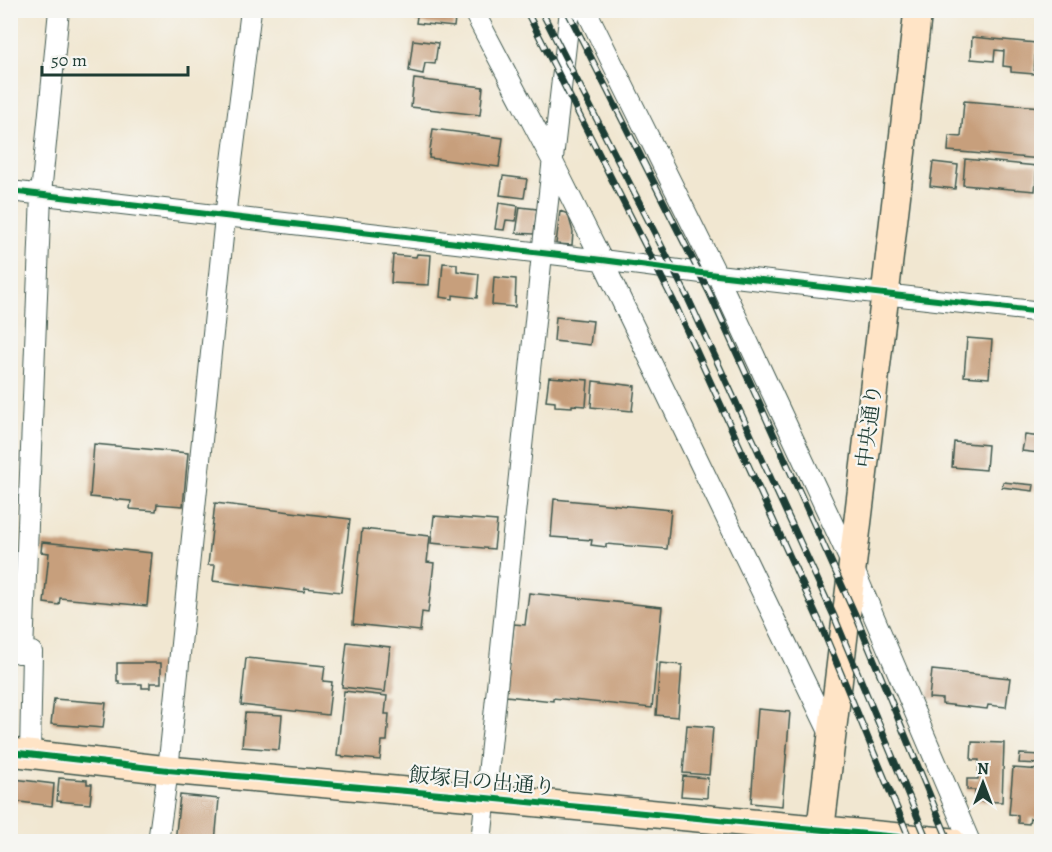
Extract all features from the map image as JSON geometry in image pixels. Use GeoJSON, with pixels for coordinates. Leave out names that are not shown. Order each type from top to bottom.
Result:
{"type":"FeatureCollection","features":[{"type":"Feature","properties":{"kind":"street"},"geometry":{"type":"LineString","coordinates":[[20,753],[32,652],[17,653],[41,194],[59,10]]}},
{"type":"Feature","properties":{"kind":"street"},"geometry":{"type":"LineString","coordinates":[[158,842],[168,770],[225,217],[251,10]]}},
{"type":"Feature","properties":{"kind":"street"},"geometry":{"type":"LineString","coordinates":[[473,10],[602,260],[832,738]]}},
{"type":"Feature","properties":{"kind":"street"},"geometry":{"type":"LineString","coordinates":[[481,842],[542,254],[570,10]]}},
{"type":"Feature","properties":{"kind":"street"},"geometry":{"type":"LineString","coordinates":[[586,10],[717,275],[852,565],[970,842]]}},
{"type":"Feature","properties":{"kind":"street","name":"中央通り"},"geometry":{"type":"LineString","coordinates":[[820,835],[918,10]]}},
{"type":"Feature","properties":{"kind":"street"},"geometry":{"type":"LineString","coordinates":[[10,191],[1041,312]]}},
{"type":"Feature","properties":{"kind":"street","name":"飯塚日の出通り"},"geometry":{"type":"LineString","coordinates":[[20,753],[168,770],[486,798],[820,835],[952,842]]}},
{"type":"Feature","properties":{"kind":"building"},"geometry":{"type":"Polygon","coordinates":[[[418,10],[456,10],[454,27],[416,23],[418,10]]]}},
{"type":"Feature","properties":{"kind":"building"},"geometry":{"type":"Polygon","coordinates":[[[972,37],[1036,43],[1034,74],[1011,72],[1011,67],[1003,66],[1004,51],[995,50],[994,61],[971,59],[972,37]]]}},
{"type":"Feature","properties":{"kind":"building"},"geometry":{"type":"Polygon","coordinates":[[[413,40],[438,43],[435,64],[425,63],[423,74],[409,71],[413,40]]]}},
{"type":"Feature","properties":{"kind":"building"},"geometry":{"type":"Polygon","coordinates":[[[414,79],[483,87],[480,115],[411,107],[414,79]]]}},
{"type":"Feature","properties":{"kind":"building"},"geometry":{"type":"Polygon","coordinates":[[[964,101],[1042,107],[1042,159],[948,151],[949,136],[961,137],[964,101]]]}},
{"type":"Feature","properties":{"kind":"building"},"geometry":{"type":"Polygon","coordinates":[[[433,129],[503,138],[499,167],[429,158],[433,129]]]}},
{"type":"Feature","properties":{"kind":"building"},"geometry":{"type":"Polygon","coordinates":[[[965,159],[1037,166],[1035,191],[963,185],[965,159]]]}},
{"type":"Feature","properties":{"kind":"building"},"geometry":{"type":"Polygon","coordinates":[[[933,162],[958,165],[955,189],[930,186],[933,162]]]}},
{"type":"Feature","properties":{"kind":"building"},"geometry":{"type":"Polygon","coordinates":[[[503,176],[527,179],[524,198],[500,195],[503,176]]]}},
{"type":"Feature","properties":{"kind":"building"},"geometry":{"type":"Polygon","coordinates":[[[499,203],[518,206],[516,221],[506,220],[504,230],[495,229],[499,203]]]}},
{"type":"Feature","properties":{"kind":"building"},"geometry":{"type":"Polygon","coordinates":[[[520,207],[537,209],[534,234],[516,233],[520,207]]]}},
{"type":"Feature","properties":{"kind":"building"},"geometry":{"type":"Polygon","coordinates":[[[560,211],[568,214],[573,232],[572,245],[556,244],[560,211]]]}},
{"type":"Feature","properties":{"kind":"building"},"geometry":{"type":"Polygon","coordinates":[[[417,254],[431,255],[429,285],[391,283],[393,255],[416,257],[417,254]]]}},
{"type":"Feature","properties":{"kind":"building"},"geometry":{"type":"Polygon","coordinates":[[[443,263],[457,264],[457,271],[479,274],[477,298],[453,295],[453,299],[440,297],[443,263]]]}},
{"type":"Feature","properties":{"kind":"building"},"geometry":{"type":"Polygon","coordinates":[[[494,277],[516,279],[515,307],[492,305],[494,277]]]}},
{"type":"Feature","properties":{"kind":"building"},"geometry":{"type":"Polygon","coordinates":[[[556,317],[593,321],[590,345],[554,341],[556,317]]]}},
{"type":"Feature","properties":{"kind":"building"},"geometry":{"type":"Polygon","coordinates":[[[967,338],[992,340],[989,378],[964,376],[967,338]]]}},
{"type":"Feature","properties":{"kind":"building"},"geometry":{"type":"Polygon","coordinates":[[[549,377],[588,380],[586,406],[555,406],[555,402],[546,401],[549,377]]]}},
{"type":"Feature","properties":{"kind":"building"},"geometry":{"type":"Polygon","coordinates":[[[593,381],[635,386],[632,411],[591,407],[593,381]]]}},
{"type":"Feature","properties":{"kind":"building"},"geometry":{"type":"Polygon","coordinates":[[[1025,435],[1041,437],[1039,453],[1022,451],[1025,435]]]}},
{"type":"Feature","properties":{"kind":"building"},"geometry":{"type":"Polygon","coordinates":[[[954,442],[988,445],[986,470],[952,467],[954,442]]]}},
{"type":"Feature","properties":{"kind":"building"},"geometry":{"type":"Polygon","coordinates":[[[94,444],[188,453],[183,506],[157,504],[156,511],[130,509],[131,501],[90,497],[94,444]]]}},
{"type":"Feature","properties":{"kind":"building"},"geometry":{"type":"Polygon","coordinates":[[[1003,482],[1034,485],[1033,491],[1002,487],[1003,482]]]}},
{"type":"Feature","properties":{"kind":"building"},"geometry":{"type":"Polygon","coordinates":[[[554,499],[671,510],[667,549],[606,544],[606,547],[591,545],[592,540],[551,537],[554,499]]]}},
{"type":"Feature","properties":{"kind":"building"},"geometry":{"type":"Polygon","coordinates":[[[215,503],[350,519],[341,592],[305,588],[304,592],[213,581],[215,565],[208,565],[215,503]]]}},
{"type":"Feature","properties":{"kind":"building"},"geometry":{"type":"Polygon","coordinates":[[[434,516],[497,521],[494,549],[431,543],[434,516]]]}},
{"type":"Feature","properties":{"kind":"building"},"geometry":{"type":"Polygon","coordinates":[[[362,529],[430,536],[427,562],[434,563],[428,613],[422,612],[420,631],[353,624],[362,529]]]}},
{"type":"Feature","properties":{"kind":"building"},"geometry":{"type":"Polygon","coordinates":[[[42,542],[152,553],[147,606],[60,598],[59,605],[44,603],[49,553],[41,552],[42,542]]]}},
{"type":"Feature","properties":{"kind":"building"},"geometry":{"type":"Polygon","coordinates":[[[529,593],[662,607],[652,708],[553,698],[553,701],[506,696],[514,624],[525,625],[529,593]]]}},
{"type":"Feature","properties":{"kind":"building"},"geometry":{"type":"Polygon","coordinates":[[[347,642],[390,647],[385,692],[342,687],[347,642]]]}},
{"type":"Feature","properties":{"kind":"building"},"geometry":{"type":"Polygon","coordinates":[[[246,658],[325,666],[323,681],[332,682],[328,715],[241,705],[246,658]]]}},
{"type":"Feature","properties":{"kind":"building"},"geometry":{"type":"Polygon","coordinates":[[[117,663],[161,663],[161,683],[150,683],[150,688],[142,688],[142,684],[119,684],[117,663]]]}},
{"type":"Feature","properties":{"kind":"building"},"geometry":{"type":"Polygon","coordinates":[[[660,663],[682,665],[678,717],[656,715],[660,663]]]}},
{"type":"Feature","properties":{"kind":"building"},"geometry":{"type":"Polygon","coordinates":[[[932,670],[1010,678],[1006,707],[988,705],[987,709],[942,704],[942,699],[929,698],[932,670]]]}},
{"type":"Feature","properties":{"kind":"building"},"geometry":{"type":"Polygon","coordinates":[[[344,691],[387,696],[385,714],[389,714],[387,741],[382,741],[380,760],[337,756],[344,691]]]}},
{"type":"Feature","properties":{"kind":"building"},"geometry":{"type":"Polygon","coordinates":[[[54,699],[106,703],[103,728],[51,724],[54,699]]]}},
{"type":"Feature","properties":{"kind":"building"},"geometry":{"type":"Polygon","coordinates":[[[758,709],[790,712],[782,806],[751,803],[758,709]]]}},
{"type":"Feature","properties":{"kind":"building"},"geometry":{"type":"Polygon","coordinates":[[[245,713],[282,715],[279,750],[242,747],[245,713]]]}},
{"type":"Feature","properties":{"kind":"building"},"geometry":{"type":"Polygon","coordinates":[[[687,725],[713,727],[709,775],[683,773],[687,725]]]}},
{"type":"Feature","properties":{"kind":"building"},"geometry":{"type":"Polygon","coordinates":[[[972,742],[1004,743],[1002,802],[975,801],[975,790],[967,790],[967,779],[978,779],[979,760],[971,760],[972,742]]]}},
{"type":"Feature","properties":{"kind":"building"},"geometry":{"type":"Polygon","coordinates":[[[1020,754],[1042,755],[1042,764],[1019,763],[1020,754]]]}},
{"type":"Feature","properties":{"kind":"building"},"geometry":{"type":"Polygon","coordinates":[[[1013,768],[1042,770],[1041,819],[1030,818],[1029,824],[1018,823],[1018,815],[1009,814],[1013,768]]]}},
{"type":"Feature","properties":{"kind":"building"},"geometry":{"type":"Polygon","coordinates":[[[683,776],[708,778],[707,798],[681,796],[683,776]]]}},
{"type":"Feature","properties":{"kind":"building"},"geometry":{"type":"Polygon","coordinates":[[[59,778],[87,780],[87,784],[92,784],[90,804],[57,801],[59,778]]]}},
{"type":"Feature","properties":{"kind":"building"},"geometry":{"type":"Polygon","coordinates":[[[14,779],[54,784],[52,806],[12,801],[14,779]]]}},
{"type":"Feature","properties":{"kind":"building"},"geometry":{"type":"Polygon","coordinates":[[[180,795],[219,799],[215,842],[175,842],[180,795]]]}},
{"type":"Feature","properties":{"kind":"railway"},"geometry":{"type":"LineString","coordinates":[[526,10],[673,300],[820,623],[911,842]]}},
{"type":"Feature","properties":{"kind":"railway"},"geometry":{"type":"LineString","coordinates":[[541,10],[687,296],[834,616],[928,842]]}},
{"type":"Feature","properties":{"kind":"railway"},"geometry":{"type":"LineString","coordinates":[[567,10],[710,294],[858,621],[949,842]]}},
{"type":"Feature","properties":{"kind":"cycle path"},"geometry":{"type":"LineString","coordinates":[[10,191],[1042,312]]}},
{"type":"Feature","properties":{"kind":"cycle path"},"geometry":{"type":"LineString","coordinates":[[10,752],[168,770],[952,842]]}}]}
